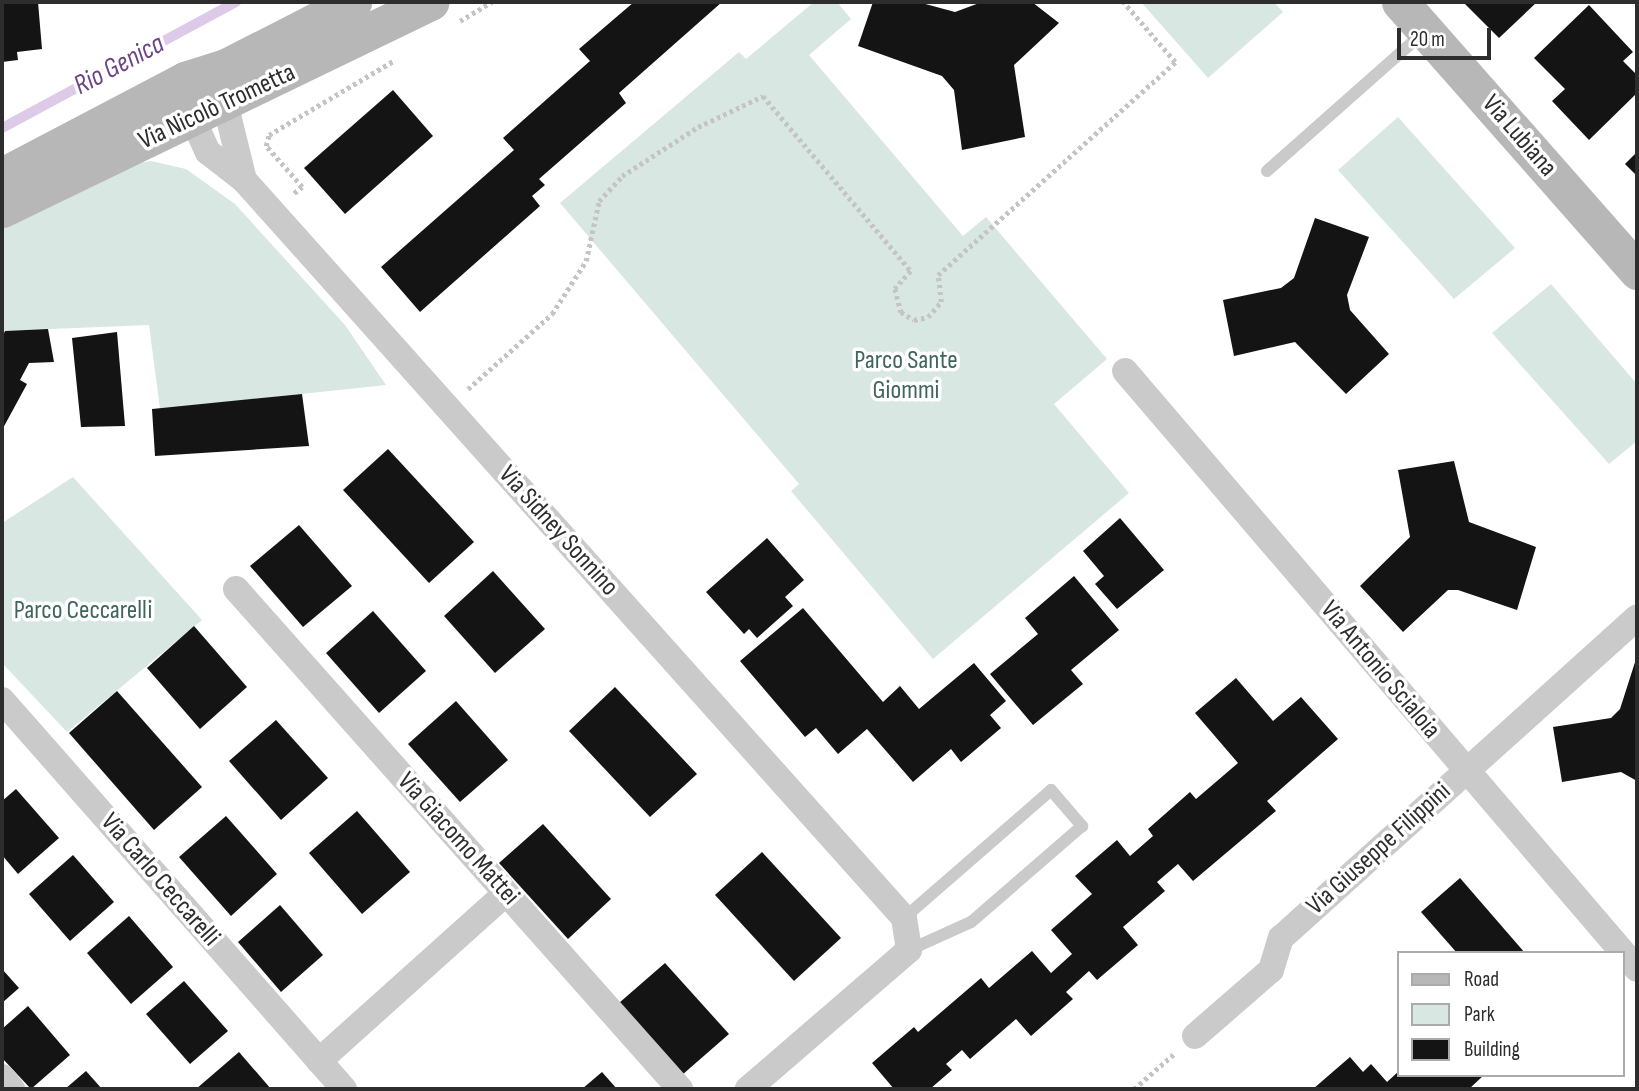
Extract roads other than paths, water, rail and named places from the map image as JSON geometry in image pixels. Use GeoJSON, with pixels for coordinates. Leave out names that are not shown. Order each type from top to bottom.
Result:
{"type":"FeatureCollection","features":[{"type":"Feature","properties":{"kind":"street","name":"Via Nicolò Trometta"},"geometry":{"type":"LineString","coordinates":[[2,209],[193,119],[228,84],[353,2]]}},
{"type":"Feature","properties":{"kind":"street","name":"Via Nicolò Trometta"},"geometry":{"type":"LineString","coordinates":[[2,176],[185,80],[228,84],[430,2]]}},
{"type":"Feature","properties":{"kind":"street","name":"Via Lubiana"},"geometry":{"type":"LineString","coordinates":[[1400,2],[1637,271]]}},
{"type":"Feature","properties":{"kind":"street","name":"Via Sidney Sonnino"},"geometry":{"type":"LineString","coordinates":[[228,84],[228,115],[244,180],[904,918]]}},
{"type":"Feature","properties":{"kind":"street"},"geometry":{"type":"LineString","coordinates":[[193,119],[208,152],[244,180]]}},
{"type":"Feature","properties":{"kind":"street","name":"Via Antonio Scialoia"},"geometry":{"type":"LineString","coordinates":[[1125,370],[1621,951]]}},
{"type":"Feature","properties":{"kind":"street","name":"Via Giacomo Mattei"},"geometry":{"type":"LineString","coordinates":[[236,589],[680,1089]]}},
{"type":"Feature","properties":{"kind":"street","name":"Via Giuseppe Filippini"},"geometry":{"type":"LineString","coordinates":[[1195,1036],[1271,970],[1281,937],[1637,617]]}},
{"type":"Feature","properties":{"kind":"street","name":"Via Carlo Ceccarelli"},"geometry":{"type":"LineString","coordinates":[[2,700],[345,1088]]}},
{"type":"Feature","properties":{"kind":"street"},"geometry":{"type":"LineString","coordinates":[[318,1060],[506,893]]}},
{"type":"Feature","properties":{"kind":"street"},"geometry":{"type":"LineString","coordinates":[[748,1089],[909,950],[904,918]]}},
{"type":"Feature","properties":{"kind":"street","name":"Via Antonio Scialoia"},"geometry":{"type":"LineString","coordinates":[[1625,955],[1637,969]]}},
{"type":"Feature","properties":{"kind":"street"},"geometry":{"type":"LineString","coordinates":[[2,1077],[12,1089]]}},
{"type":"Feature","properties":{"kind":"lane"},"geometry":{"type":"LineString","coordinates":[[1267,171],[1426,31]]}},
{"type":"Feature","properties":{"kind":"lane"},"geometry":{"type":"LineString","coordinates":[[904,918],[1051,790],[1082,826],[971,922],[909,950]]}},
{"type":"Feature","properties":{"kind":"waterway","name":"Rio Genica"},"geometry":{"type":"LineString","coordinates":[[2,128],[236,2]]}},
{"type":"Feature","properties":{"kind":"park label","name":"Parco Sante Giommi"},"geometry":{"type":"Point","coordinates":[906,376]}},
{"type":"Feature","properties":{"kind":"park label","name":"Parco Ceccarelli"},"geometry":{"type":"Point","coordinates":[83,611]}}]}
